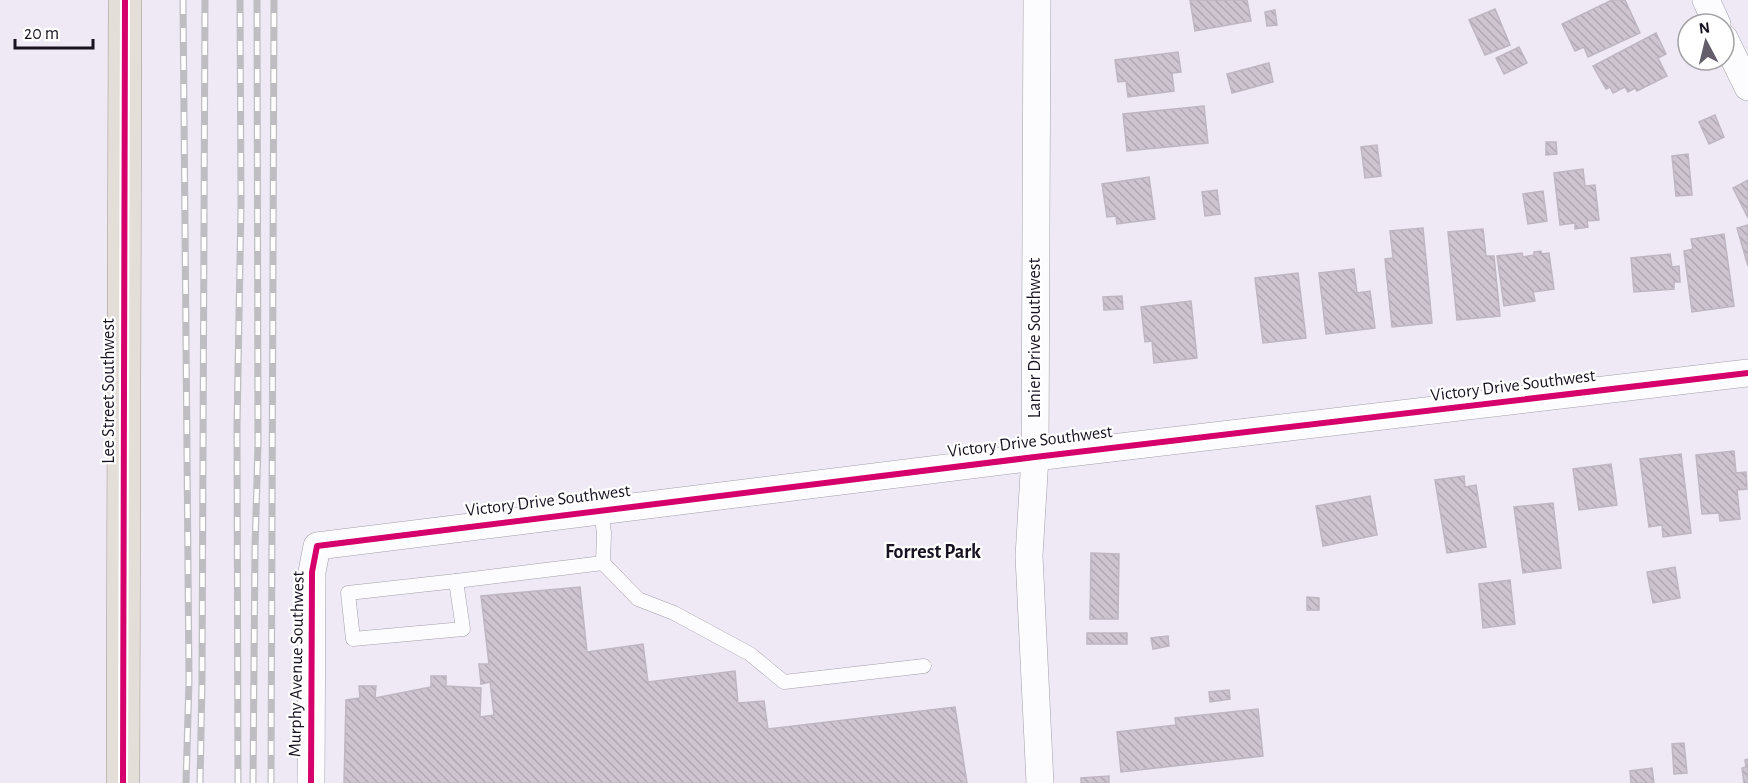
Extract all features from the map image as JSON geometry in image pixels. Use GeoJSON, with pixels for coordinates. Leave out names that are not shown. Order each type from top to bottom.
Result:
{"type":"FeatureCollection","features":[{"type":"Feature","properties":{"kind":"main road","name":"Lee Street Southwest"},"geometry":{"type":"LineString","coordinates":[[123,783],[125,0]]}},
{"type":"Feature","properties":{"kind":"street","name":"Lanier Drive Southwest"},"geometry":{"type":"LineString","coordinates":[[1036,0],[1035,456],[1029,556],[1040,783]]}},
{"type":"Feature","properties":{"kind":"street"},"geometry":{"type":"LineString","coordinates":[[1736,62],[1748,87]]}},
{"type":"Feature","properties":{"kind":"street","name":"Victory Drive Southwest"},"geometry":{"type":"LineString","coordinates":[[317,546],[1035,456],[1748,373]]}},
{"type":"Feature","properties":{"kind":"street","name":"Murphy Avenue Southwest"},"geometry":{"type":"LineString","coordinates":[[311,783],[312,572],[317,546]]}},
{"type":"Feature","properties":{"kind":"lane"},"geometry":{"type":"LineString","coordinates":[[601,510],[604,532],[603,563],[638,599],[674,613],[750,654],[784,682],[924,666]]}},
{"type":"Feature","properties":{"kind":"lane"},"geometry":{"type":"LineString","coordinates":[[456,581],[463,628],[353,639],[348,593],[603,563]]}},
{"type":"Feature","properties":{"kind":"building"},"geometry":{"type":"Polygon","coordinates":[[[1190,0],[1247,0],[1251,21],[1195,31],[1190,0]]]}},
{"type":"Feature","properties":{"kind":"building"},"geometry":{"type":"Polygon","coordinates":[[[1612,0],[1625,0],[1640,33],[1588,57],[1584,47],[1575,51],[1562,24],[1612,0]]]}},
{"type":"Feature","properties":{"kind":"building"},"geometry":{"type":"Polygon","coordinates":[[[1495,9],[1510,45],[1485,55],[1469,20],[1495,9]]]}},
{"type":"Feature","properties":{"kind":"building"},"geometry":{"type":"Polygon","coordinates":[[[1275,10],[1277,25],[1267,26],[1265,12],[1275,10]]]}},
{"type":"Feature","properties":{"kind":"building"},"geometry":{"type":"Polygon","coordinates":[[[1656,33],[1666,54],[1658,58],[1667,76],[1637,91],[1635,88],[1628,92],[1625,87],[1613,93],[1610,87],[1606,89],[1593,66],[1656,33]]]}},
{"type":"Feature","properties":{"kind":"building"},"geometry":{"type":"Polygon","coordinates":[[[1519,47],[1527,63],[1504,74],[1496,58],[1519,47]]]}},
{"type":"Feature","properties":{"kind":"building"},"geometry":{"type":"Polygon","coordinates":[[[1178,52],[1181,72],[1172,73],[1174,91],[1128,97],[1126,81],[1118,82],[1115,60],[1178,52]]]}},
{"type":"Feature","properties":{"kind":"building"},"geometry":{"type":"Polygon","coordinates":[[[1269,63],[1273,82],[1232,93],[1227,74],[1269,63]]]}},
{"type":"Feature","properties":{"kind":"building"},"geometry":{"type":"Polygon","coordinates":[[[1204,106],[1208,143],[1127,151],[1123,114],[1204,106]]]}},
{"type":"Feature","properties":{"kind":"building"},"geometry":{"type":"Polygon","coordinates":[[[1715,115],[1724,137],[1709,144],[1699,122],[1715,115]]]}},
{"type":"Feature","properties":{"kind":"building"},"geometry":{"type":"Polygon","coordinates":[[[1546,142],[1556,142],[1557,154],[1546,155],[1546,142]]]}},
{"type":"Feature","properties":{"kind":"building"},"geometry":{"type":"Polygon","coordinates":[[[1377,145],[1381,176],[1365,178],[1361,147],[1377,145]]]}},
{"type":"Feature","properties":{"kind":"building"},"geometry":{"type":"Polygon","coordinates":[[[1688,154],[1692,195],[1676,196],[1672,156],[1688,154]]]}},
{"type":"Feature","properties":{"kind":"building"},"geometry":{"type":"Polygon","coordinates":[[[1583,169],[1585,186],[1595,185],[1599,220],[1587,221],[1588,227],[1575,229],[1575,223],[1560,225],[1554,173],[1583,169]]]}},
{"type":"Feature","properties":{"kind":"building"},"geometry":{"type":"Polygon","coordinates":[[[1149,177],[1155,219],[1117,224],[1116,216],[1107,217],[1102,184],[1149,177]]]}},
{"type":"Feature","properties":{"kind":"building"},"geometry":{"type":"Polygon","coordinates":[[[1748,180],[1748,218],[1733,188],[1748,180]]]}},
{"type":"Feature","properties":{"kind":"building"},"geometry":{"type":"Polygon","coordinates":[[[1217,190],[1220,214],[1205,216],[1202,192],[1217,190]]]}},
{"type":"Feature","properties":{"kind":"building"},"geometry":{"type":"Polygon","coordinates":[[[1543,191],[1547,221],[1528,224],[1523,194],[1543,191]]]}},
{"type":"Feature","properties":{"kind":"building"},"geometry":{"type":"Polygon","coordinates":[[[1748,225],[1748,266],[1737,228],[1748,225]]]}},
{"type":"Feature","properties":{"kind":"building"},"geometry":{"type":"Polygon","coordinates":[[[1423,228],[1432,323],[1392,327],[1385,259],[1393,258],[1390,231],[1423,228]]]}},
{"type":"Feature","properties":{"kind":"building"},"geometry":{"type":"Polygon","coordinates":[[[1483,229],[1486,256],[1494,256],[1500,316],[1457,320],[1448,232],[1483,229]]]}},
{"type":"Feature","properties":{"kind":"building"},"geometry":{"type":"Polygon","coordinates":[[[1724,234],[1734,306],[1692,312],[1684,251],[1693,249],[1691,239],[1724,234]]]}},
{"type":"Feature","properties":{"kind":"building"},"geometry":{"type":"Polygon","coordinates":[[[1541,251],[1542,254],[1549,253],[1554,289],[1533,292],[1535,301],[1504,306],[1497,256],[1522,253],[1523,257],[1541,251]]]}},
{"type":"Feature","properties":{"kind":"building"},"geometry":{"type":"Polygon","coordinates":[[[1670,254],[1672,267],[1679,266],[1680,282],[1674,282],[1674,289],[1634,292],[1631,258],[1670,254]]]}},
{"type":"Feature","properties":{"kind":"building"},"geometry":{"type":"Polygon","coordinates":[[[1354,269],[1357,293],[1370,291],[1375,328],[1326,334],[1319,273],[1354,269]]]}},
{"type":"Feature","properties":{"kind":"building"},"geometry":{"type":"Polygon","coordinates":[[[1298,273],[1306,338],[1263,343],[1255,278],[1298,273]]]}},
{"type":"Feature","properties":{"kind":"building"},"geometry":{"type":"Polygon","coordinates":[[[1122,296],[1123,309],[1104,310],[1103,297],[1122,296]]]}},
{"type":"Feature","properties":{"kind":"building"},"geometry":{"type":"Polygon","coordinates":[[[1191,301],[1197,358],[1154,363],[1152,341],[1145,342],[1141,307],[1191,301]]]}},
{"type":"Feature","properties":{"kind":"building"},"geometry":{"type":"Polygon","coordinates":[[[1734,451],[1736,473],[1746,472],[1747,489],[1737,490],[1740,519],[1720,521],[1719,513],[1702,514],[1696,455],[1734,451]]]}},
{"type":"Feature","properties":{"kind":"building"},"geometry":{"type":"Polygon","coordinates":[[[1681,454],[1691,533],[1663,537],[1662,525],[1649,527],[1640,459],[1681,454]]]}},
{"type":"Feature","properties":{"kind":"building"},"geometry":{"type":"Polygon","coordinates":[[[1611,464],[1617,505],[1579,510],[1573,469],[1611,464]]]}},
{"type":"Feature","properties":{"kind":"building"},"geometry":{"type":"Polygon","coordinates":[[[1464,476],[1465,487],[1476,485],[1486,547],[1447,553],[1435,480],[1464,476]]]}},
{"type":"Feature","properties":{"kind":"building"},"geometry":{"type":"Polygon","coordinates":[[[1370,496],[1377,535],[1323,546],[1316,506],[1370,496]]]}},
{"type":"Feature","properties":{"kind":"building"},"geometry":{"type":"Polygon","coordinates":[[[1553,503],[1561,568],[1523,573],[1514,507],[1553,503]]]}},
{"type":"Feature","properties":{"kind":"building"},"geometry":{"type":"Polygon","coordinates":[[[1091,553],[1119,554],[1118,619],[1090,619],[1091,553]]]}},
{"type":"Feature","properties":{"kind":"building"},"geometry":{"type":"Polygon","coordinates":[[[1675,567],[1680,598],[1653,603],[1647,572],[1675,567]]]}},
{"type":"Feature","properties":{"kind":"building"},"geometry":{"type":"Polygon","coordinates":[[[1510,580],[1515,624],[1483,628],[1479,584],[1510,580]]]}},
{"type":"Feature","properties":{"kind":"building"},"geometry":{"type":"Polygon","coordinates":[[[580,587],[587,652],[643,644],[648,682],[735,671],[738,703],[764,701],[768,729],[955,707],[967,783],[344,783],[346,700],[360,698],[359,686],[376,686],[375,698],[431,687],[431,676],[446,676],[446,686],[481,688],[480,717],[494,715],[490,682],[481,684],[479,664],[489,664],[481,596],[580,587]]]}},
{"type":"Feature","properties":{"kind":"building"},"geometry":{"type":"Polygon","coordinates":[[[1307,597],[1319,598],[1319,610],[1307,610],[1307,597]]]}},
{"type":"Feature","properties":{"kind":"building"},"geometry":{"type":"Polygon","coordinates":[[[1087,633],[1127,633],[1127,644],[1087,644],[1087,633]]]}},
{"type":"Feature","properties":{"kind":"building"},"geometry":{"type":"Polygon","coordinates":[[[1168,636],[1169,646],[1153,649],[1151,638],[1168,636]]]}},
{"type":"Feature","properties":{"kind":"building"},"geometry":{"type":"Polygon","coordinates":[[[1229,690],[1230,699],[1210,702],[1209,692],[1229,690]]]}},
{"type":"Feature","properties":{"kind":"building"},"geometry":{"type":"Polygon","coordinates":[[[1258,709],[1263,756],[1121,772],[1117,732],[1176,725],[1175,718],[1258,709]]]}},
{"type":"Feature","properties":{"kind":"building"},"geometry":{"type":"Polygon","coordinates":[[[1684,743],[1687,773],[1674,774],[1672,744],[1684,743]]]}},
{"type":"Feature","properties":{"kind":"building"},"geometry":{"type":"Polygon","coordinates":[[[1748,759],[1748,783],[1744,783],[1742,768],[1746,767],[1745,760],[1748,759]]]}},
{"type":"Feature","properties":{"kind":"building"},"geometry":{"type":"Polygon","coordinates":[[[1652,768],[1654,783],[1631,783],[1630,771],[1652,768]]]}},
{"type":"Feature","properties":{"kind":"building"},"geometry":{"type":"Polygon","coordinates":[[[1109,776],[1109,783],[1081,783],[1081,778],[1109,776]]]}},
{"type":"Feature","properties":{"kind":"railway"},"geometry":{"type":"LineString","coordinates":[[183,0],[189,681],[186,783]]}},
{"type":"Feature","properties":{"kind":"railway"},"geometry":{"type":"LineString","coordinates":[[200,783],[205,0]]}},
{"type":"Feature","properties":{"kind":"railway"},"geometry":{"type":"LineString","coordinates":[[238,783],[237,427],[241,205],[240,0]]}},
{"type":"Feature","properties":{"kind":"railway"},"geometry":{"type":"LineString","coordinates":[[253,783],[258,444],[257,0]]}},
{"type":"Feature","properties":{"kind":"railway"},"geometry":{"type":"LineString","coordinates":[[271,783],[274,0]]}},
{"type":"Feature","properties":{"kind":"cycle path"},"geometry":{"type":"LineString","coordinates":[[123,783],[125,0]]}},
{"type":"Feature","properties":{"kind":"cycle path"},"geometry":{"type":"LineString","coordinates":[[311,783],[312,572],[317,546],[1035,457],[1748,373]]}},
{"type":"Feature","properties":{"kind":"district","name":"Forrest Park"},"geometry":{"type":"Point","coordinates":[933,552]}}]}
